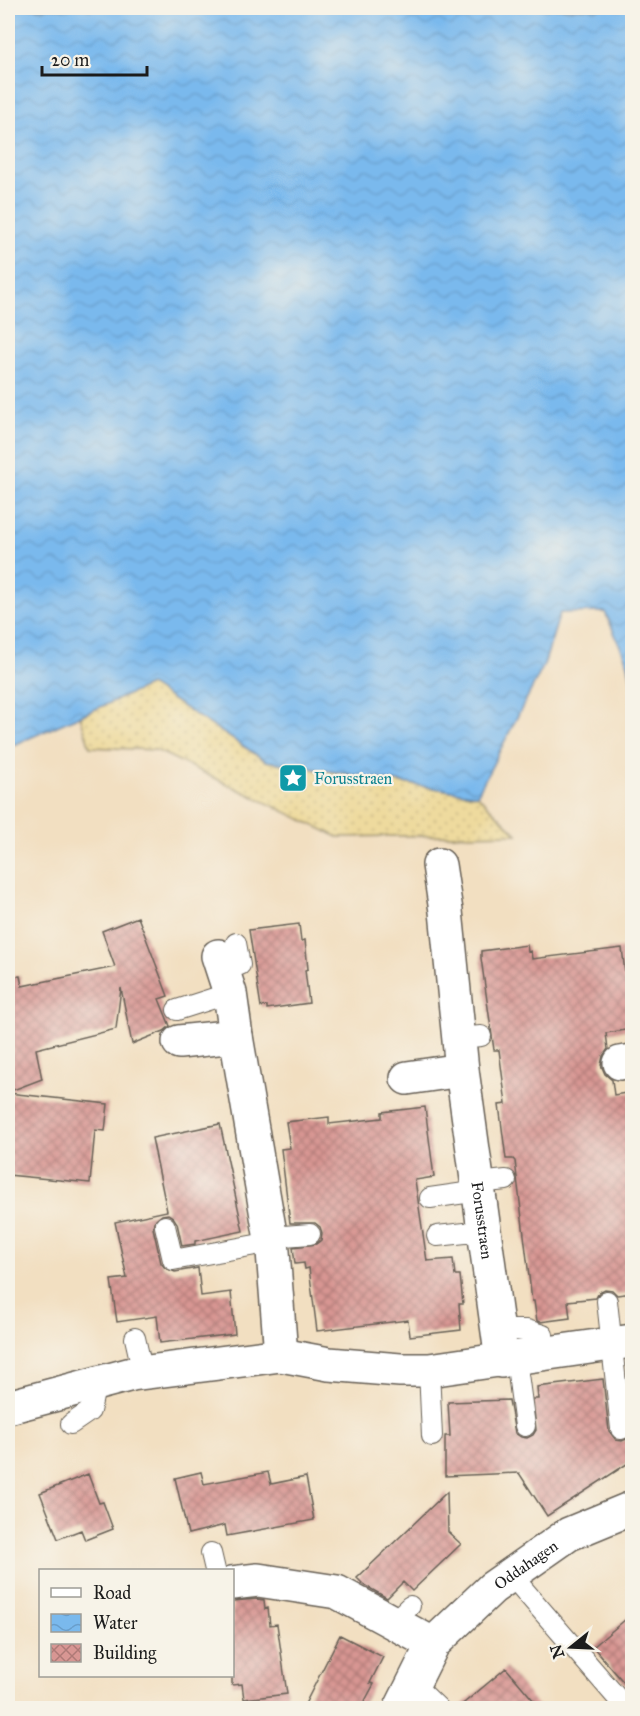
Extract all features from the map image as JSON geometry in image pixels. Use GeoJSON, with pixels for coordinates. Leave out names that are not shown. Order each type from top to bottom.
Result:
{"type":"FeatureCollection","features":[{"type":"Feature","properties":{"kind":"street","name":"Forusstraen"},"geometry":{"type":"LineString","coordinates":[[439,865],[470,1037],[462,1070],[488,1185],[484,1231],[505,1350]]}},
{"type":"Feature","properties":{"kind":"street"},"geometry":{"type":"LineString","coordinates":[[227,965],[236,1036],[274,1228],[281,1355]]}},
{"type":"Feature","properties":{"kind":"street"},"geometry":{"type":"LineString","coordinates":[[178,1026],[236,1036]]}},
{"type":"Feature","properties":{"kind":"street"},"geometry":{"type":"LineString","coordinates":[[407,1078],[462,1070]]}},
{"type":"Feature","properties":{"kind":"street"},"geometry":{"type":"LineString","coordinates":[[8,1407],[96,1383],[166,1368],[281,1355],[329,1364],[429,1370],[505,1350],[622,1342]]}},
{"type":"Feature","properties":{"kind":"street","name":"Oddahagen"},"geometry":{"type":"LineString","coordinates":[[407,1696],[433,1644],[492,1588],[569,1534],[633,1508]]}},
{"type":"Feature","properties":{"kind":"street"},"geometry":{"type":"LineString","coordinates":[[234,1583],[258,1580],[337,1592],[401,1614],[433,1644]]}},
{"type":"Feature","properties":{"kind":"lane"},"geometry":{"type":"LineString","coordinates":[[178,1026],[227,965]]}},
{"type":"Feature","properties":{"kind":"lane"},"geometry":{"type":"LineString","coordinates":[[430,1198],[488,1185]]}},
{"type":"Feature","properties":{"kind":"lane"},"geometry":{"type":"LineString","coordinates":[[165,1226],[173,1260],[274,1228],[310,1233]]}},
{"type":"Feature","properties":{"kind":"lane"},"geometry":{"type":"LineString","coordinates":[[437,1236],[484,1231]]}},
{"type":"Feature","properties":{"kind":"lane"},"geometry":{"type":"LineString","coordinates":[[607,1301],[622,1342],[621,1429]]}},
{"type":"Feature","properties":{"kind":"lane"},"geometry":{"type":"LineString","coordinates":[[525,1426],[505,1350],[527,1330],[543,1335]]}},
{"type":"Feature","properties":{"kind":"lane"},"geometry":{"type":"LineString","coordinates":[[135,1338],[143,1373]]}},
{"type":"Feature","properties":{"kind":"lane"},"geometry":{"type":"LineString","coordinates":[[429,1370],[432,1436]]}},
{"type":"Feature","properties":{"kind":"lane"},"geometry":{"type":"LineString","coordinates":[[71,1424],[90,1411],[96,1383]]}},
{"type":"Feature","properties":{"kind":"lane"},"geometry":{"type":"LineString","coordinates":[[511,1575],[626,1708]]}},
{"type":"Feature","properties":{"kind":"lane"},"geometry":{"type":"LineString","coordinates":[[407,1696],[438,1708]]}},
{"type":"Feature","properties":{"kind":"sand","name":"Forusstraen"},"geometry":{"type":"Polygon","coordinates":[[[150,685],[266,761],[477,795],[517,834],[338,837],[156,750],[90,747],[80,716],[150,685]]]}},
{"type":"Feature","properties":{"kind":"water"},"geometry":{"type":"Polygon","coordinates":[[[8,8],[632,8],[632,684],[628,664],[605,612],[560,613],[544,665],[477,795],[266,761],[150,685],[16,744],[8,745],[8,8]]]}},
{"type":"Feature","properties":{"kind":"building"},"geometry":{"type":"Polygon","coordinates":[[[138,917],[168,996],[159,999],[170,1026],[164,1031],[132,1044],[121,988],[116,1029],[36,1049],[42,1079],[8,1092],[8,977],[20,976],[22,986],[115,967],[102,931],[138,917]]]}},
{"type":"Feature","properties":{"kind":"building"},"geometry":{"type":"Polygon","coordinates":[[[299,924],[301,941],[305,940],[308,969],[305,970],[309,1003],[267,1009],[267,1006],[261,1007],[249,930],[299,924]]]}},
{"type":"Feature","properties":{"kind":"building"},"geometry":{"type":"Polygon","coordinates":[[[527,945],[532,959],[622,948],[632,1029],[606,1033],[608,1049],[601,1065],[605,1074],[612,1080],[614,1095],[633,1092],[633,1293],[617,1295],[612,1290],[605,1289],[599,1292],[596,1298],[568,1301],[570,1318],[540,1322],[537,1321],[534,1301],[532,1301],[515,1161],[506,1159],[499,1105],[506,1104],[499,1050],[494,1050],[481,958],[481,951],[527,945]]]}},
{"type":"Feature","properties":{"kind":"building"},"geometry":{"type":"Polygon","coordinates":[[[8,1093],[108,1104],[105,1131],[95,1130],[90,1183],[8,1175],[8,1093]]]}},
{"type":"Feature","properties":{"kind":"building"},"geometry":{"type":"Polygon","coordinates":[[[425,1107],[434,1177],[415,1180],[427,1261],[453,1259],[455,1275],[460,1275],[463,1304],[459,1304],[461,1330],[410,1336],[408,1320],[317,1331],[309,1268],[305,1269],[304,1263],[295,1264],[293,1247],[316,1244],[321,1240],[322,1233],[320,1227],[315,1223],[290,1223],[281,1149],[290,1148],[286,1122],[329,1117],[329,1124],[382,1118],[382,1112],[425,1107]]]}},
{"type":"Feature","properties":{"kind":"building"},"geometry":{"type":"Polygon","coordinates":[[[220,1124],[243,1231],[182,1246],[177,1223],[173,1217],[168,1214],[162,1215],[154,1222],[153,1228],[161,1263],[165,1268],[175,1272],[198,1268],[201,1296],[231,1292],[235,1334],[160,1343],[157,1316],[117,1322],[111,1280],[127,1278],[115,1222],[167,1211],[152,1138],[220,1124]]]}},
{"type":"Feature","properties":{"kind":"building"},"geometry":{"type":"Polygon","coordinates":[[[633,1375],[633,1424],[627,1376],[633,1375]]]}},
{"type":"Feature","properties":{"kind":"building"},"geometry":{"type":"Polygon","coordinates":[[[603,1379],[609,1431],[616,1440],[622,1441],[629,1438],[633,1431],[633,1460],[547,1516],[519,1473],[445,1476],[445,1436],[450,1436],[448,1402],[509,1400],[515,1433],[527,1438],[536,1430],[533,1399],[538,1399],[537,1387],[603,1379]]]}},
{"type":"Feature","properties":{"kind":"building"},"geometry":{"type":"Polygon","coordinates":[[[201,1472],[204,1484],[268,1472],[271,1484],[306,1477],[314,1520],[227,1536],[225,1525],[188,1534],[175,1478],[201,1472]]]}},
{"type":"Feature","properties":{"kind":"building"},"geometry":{"type":"Polygon","coordinates":[[[88,1474],[99,1503],[103,1502],[113,1529],[85,1540],[81,1530],[58,1539],[40,1493],[88,1474]]]}},
{"type":"Feature","properties":{"kind":"building"},"geometry":{"type":"Polygon","coordinates":[[[447,1492],[448,1532],[461,1544],[412,1591],[403,1582],[387,1598],[364,1585],[357,1578],[447,1492]]]}},
{"type":"Feature","properties":{"kind":"building"},"geometry":{"type":"Polygon","coordinates":[[[264,1600],[265,1609],[268,1608],[270,1625],[277,1624],[287,1694],[244,1699],[242,1684],[232,1685],[232,1677],[234,1677],[234,1601],[264,1600]]]}},
{"type":"Feature","properties":{"kind":"building"},"geometry":{"type":"Polygon","coordinates":[[[633,1613],[633,1693],[593,1647],[633,1613]]]}},
{"type":"Feature","properties":{"kind":"building"},"geometry":{"type":"Polygon","coordinates":[[[340,1635],[383,1657],[370,1683],[374,1684],[361,1708],[303,1708],[340,1635]]]}},
{"type":"Feature","properties":{"kind":"building"},"geometry":{"type":"Polygon","coordinates":[[[506,1668],[540,1708],[458,1708],[506,1668]]]}},
{"type":"Feature","properties":{"kind":"place","name":"Forusstraen"},"geometry":{"type":"Point","coordinates":[293,778]}}]}
